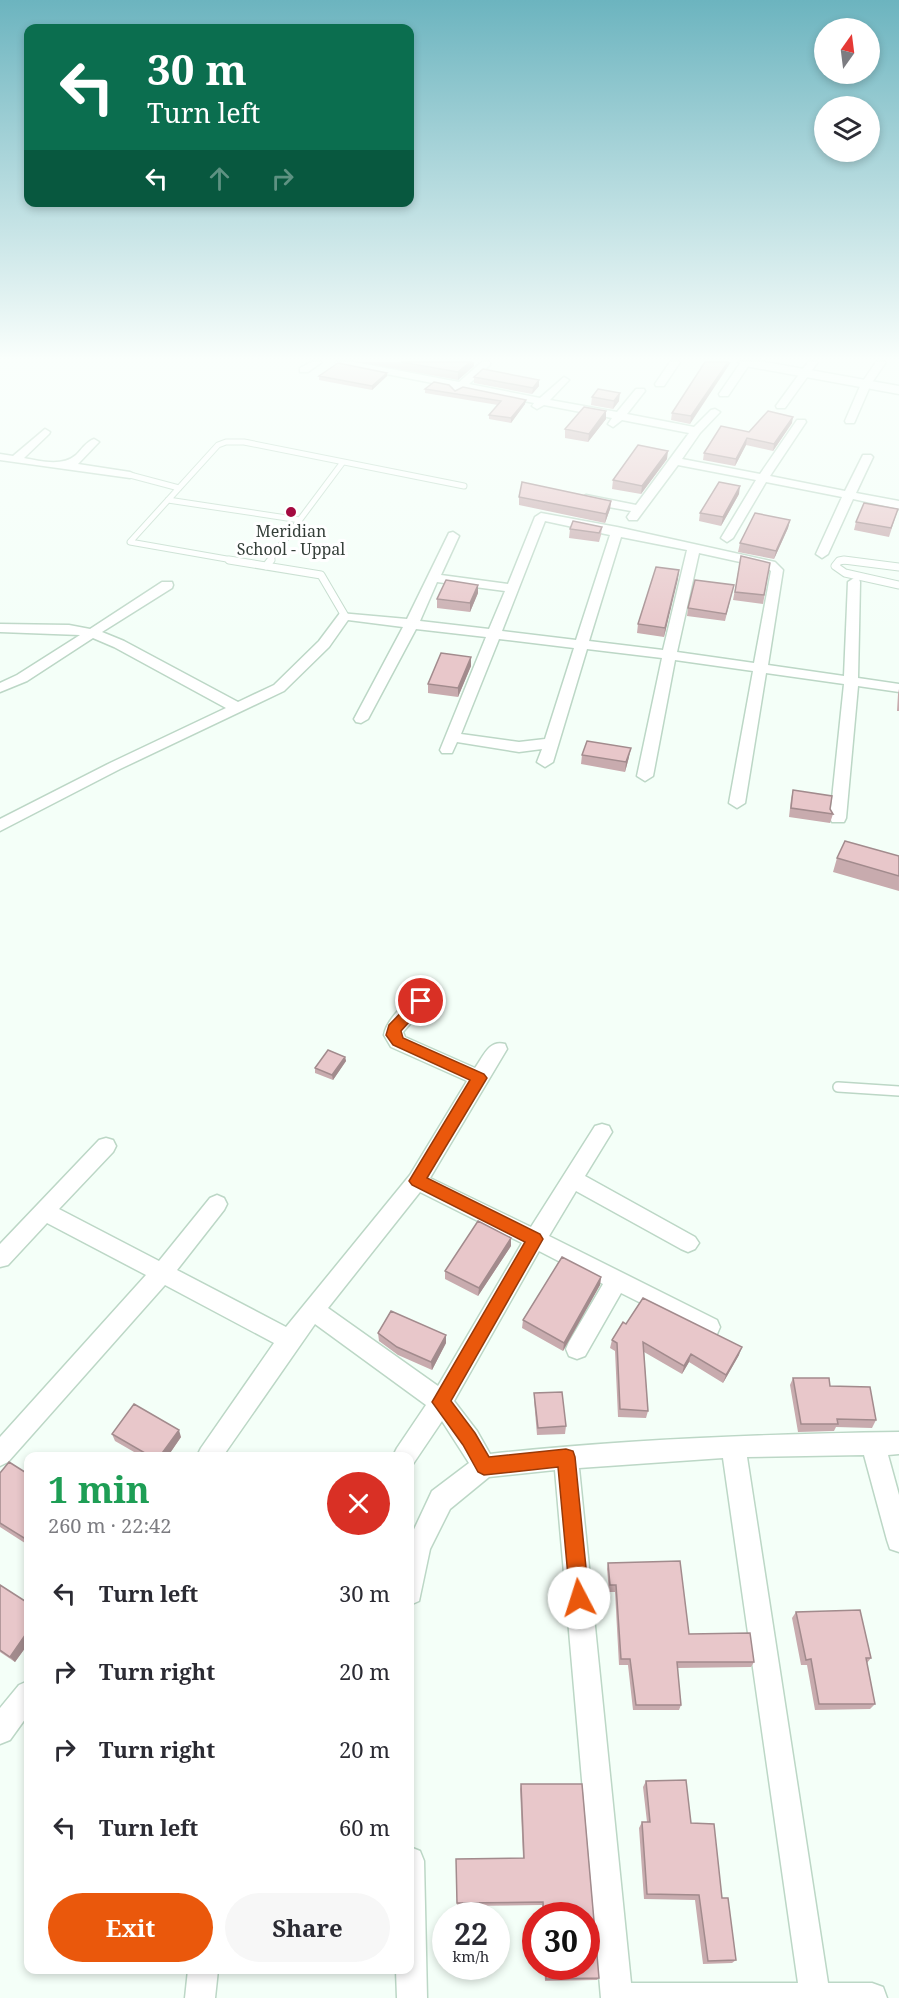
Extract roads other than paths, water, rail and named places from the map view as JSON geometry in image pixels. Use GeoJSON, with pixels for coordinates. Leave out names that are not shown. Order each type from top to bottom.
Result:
{"type":"FeatureCollection","features":[{"type":"Feature","properties":{"kind":"street"},"geometry":{"type":"LineString","coordinates":[[16,459],[20,455]]}},
{"type":"Feature","properties":{"kind":"street"},"geometry":{"type":"LineString","coordinates":[[60,464],[78,459],[82,455]]}},
{"type":"Feature","properties":{"kind":"street"},"geometry":{"type":"LineString","coordinates":[[572,496],[635,513],[680,455]]}},
{"type":"Feature","properties":{"kind":"street"},"geometry":{"type":"LineString","coordinates":[[727,538],[778,455]]}},
{"type":"Feature","properties":{"kind":"street"},"geometry":{"type":"LineString","coordinates":[[0,457],[130,475]]}},
{"type":"Feature","properties":{"kind":"street"},"geometry":{"type":"LineString","coordinates":[[822,554],[867,457]]}},
{"type":"Feature","properties":{"kind":"street"},"geometry":{"type":"LineString","coordinates":[[675,462],[899,505]]}},
{"type":"Feature","properties":{"kind":"street"},"geometry":{"type":"LineString","coordinates":[[550,744],[519,747],[450,744],[541,517],[617,531],[771,565],[777,570],[737,803]]}},
{"type":"Feature","properties":{"kind":"street"},"geometry":{"type":"LineString","coordinates":[[545,762],[617,531]]}},
{"type":"Feature","properties":{"kind":"street"},"geometry":{"type":"LineString","coordinates":[[361,719],[411,626],[453,536]]}},
{"type":"Feature","properties":{"kind":"street"},"geometry":{"type":"LineString","coordinates":[[645,776],[669,655],[694,548]]}},
{"type":"Feature","properties":{"kind":"street"},"geometry":{"type":"LineString","coordinates":[[433,578],[513,588]]}},
{"type":"Feature","properties":{"kind":"street"},"geometry":{"type":"LineString","coordinates":[[838,818],[851,681],[854,582]]}},
{"type":"Feature","properties":{"kind":"street"},"geometry":{"type":"LineString","coordinates":[[0,688],[22,678],[167,585]]}},
{"type":"Feature","properties":{"kind":"street"},"geometry":{"type":"LineString","coordinates":[[0,826],[236,707],[279,688],[324,644],[345,616],[411,626],[669,655],[899,688]]}},
{"type":"Feature","properties":{"kind":"street"},"geometry":{"type":"LineString","coordinates":[[0,628],[69,629],[92,633],[119,644],[236,707]]}},
{"type":"Feature","properties":{"kind":"street"},"geometry":{"type":"LineString","coordinates":[[421,1001],[394,1029],[393,1035],[398,1042],[479,1078]]}},
{"type":"Feature","properties":{"kind":"street"},"geometry":{"type":"LineString","coordinates":[[211,1452],[289,1340],[417,1181],[498,1049]]}},
{"type":"Feature","properties":{"kind":"street"},"geometry":{"type":"LineString","coordinates":[[408,1452],[441,1402],[535,1239],[602,1132]]}},
{"type":"Feature","properties":{"kind":"street"},"geometry":{"type":"LineString","coordinates":[[0,1258],[106,1146]]}},
{"type":"Feature","properties":{"kind":"street"},"geometry":{"type":"LineString","coordinates":[[573,1179],[688,1243]]}},
{"type":"Feature","properties":{"kind":"street"},"geometry":{"type":"LineString","coordinates":[[417,1181],[709,1327]]}},
{"type":"Feature","properties":{"kind":"street"},"geometry":{"type":"LineString","coordinates":[[0,1454],[161,1274],[217,1204]]}},
{"type":"Feature","properties":{"kind":"street"},"geometry":{"type":"LineString","coordinates":[[44,1211],[289,1340]]}},
{"type":"Feature","properties":{"kind":"street"},"geometry":{"type":"LineString","coordinates":[[577,1349],[617,1281]]}},
{"type":"Feature","properties":{"kind":"street"},"geometry":{"type":"LineString","coordinates":[[313,1310],[441,1402],[469,1439],[484,1466]]}},
{"type":"Feature","properties":{"kind":"street"},"geometry":{"type":"LineString","coordinates":[[414,1570],[418,1547],[441,1500],[484,1466],[566,1457],[734,1446],[899,1443]]}},
{"type":"Feature","properties":{"kind":"street"},"geometry":{"type":"LineString","coordinates":[[873,1444],[899,1540]]}},
{"type":"Feature","properties":{"kind":"street"},"geometry":{"type":"LineString","coordinates":[[734,1446],[815,1997]]}},
{"type":"Feature","properties":{"kind":"street"},"geometry":{"type":"LineString","coordinates":[[566,1457],[617,1998],[872,1998]]}},
{"type":"Feature","properties":{"kind":"street"},"geometry":{"type":"LineString","coordinates":[[0,1730],[24,1699]]}},
{"type":"Feature","properties":{"kind":"street"},"geometry":{"type":"LineString","coordinates":[[200,1998],[202,1974]]}},
{"type":"Feature","properties":{"kind":"street"},"geometry":{"type":"LineString","coordinates":[[412,1974],[412,1998]]}},
{"type":"Feature","properties":{"kind":"lane"},"geometry":{"type":"LineString","coordinates":[[209,455],[130,542],[321,575],[345,616]]}},
{"type":"Feature","properties":{"kind":"lane"},"geometry":{"type":"LineString","coordinates":[[310,455],[464,486]]}},
{"type":"Feature","properties":{"kind":"lane"},"geometry":{"type":"LineString","coordinates":[[266,566],[343,462]]}},
{"type":"Feature","properties":{"kind":"lane"},"geometry":{"type":"LineString","coordinates":[[130,475],[178,488]]}},
{"type":"Feature","properties":{"kind":"lane"},"geometry":{"type":"LineString","coordinates":[[168,500],[300,520]]}},
{"type":"Feature","properties":{"kind":"lane"},"geometry":{"type":"LineString","coordinates":[[899,567],[844,560],[838,561],[836,566],[838,570],[845,573],[899,585]]}},
{"type":"Feature","properties":{"kind":"lane"},"geometry":{"type":"LineString","coordinates":[[838,1087],[899,1091]]}},
{"type":"Feature","properties":{"kind":"place","name":"Meridian School - Uppal"},"geometry":{"type":"Point","coordinates":[291,512]}}]}
